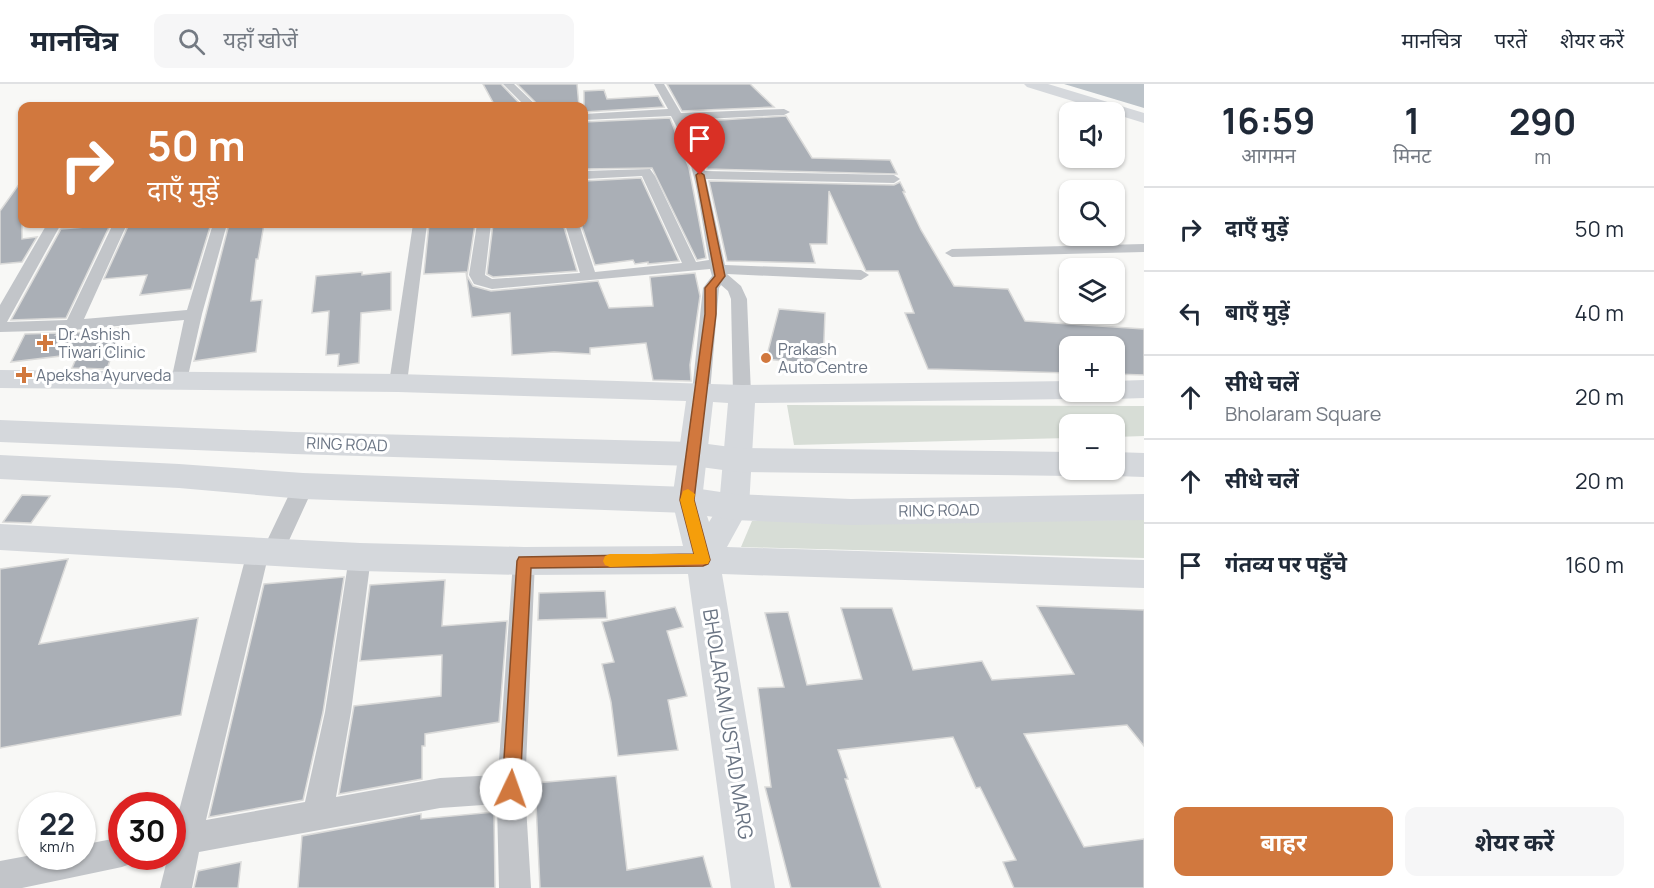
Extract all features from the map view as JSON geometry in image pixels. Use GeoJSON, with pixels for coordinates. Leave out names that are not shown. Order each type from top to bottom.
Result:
{"type":"FeatureCollection","features":[{"type":"Feature","properties":{"kind":"highway","name":"RING ROAD"},"geometry":{"type":"LineString","coordinates":[[0,432],[693,454],[738,460]]}},
{"type":"Feature","properties":{"kind":"highway"},"geometry":{"type":"LineString","coordinates":[[738,460],[1059,464]]}},
{"type":"Feature","properties":{"kind":"highway"},"geometry":{"type":"LineString","coordinates":[[1125,464],[1144,465]]}},
{"type":"Feature","properties":{"kind":"highway"},"geometry":{"type":"LineString","coordinates":[[0,467],[179,476],[303,486],[687,500]]}},
{"type":"Feature","properties":{"kind":"highway","name":"RING ROAD"},"geometry":{"type":"LineString","coordinates":[[687,500],[734,507],[851,512],[1144,507]]}},
{"type":"Feature","properties":{"kind":"street"},"geometry":{"type":"LineString","coordinates":[[508,84],[527,102]]}},
{"type":"Feature","properties":{"kind":"street"},"geometry":{"type":"LineString","coordinates":[[659,84],[688,135],[700,175],[719,269],[735,289],[739,298],[742,394],[734,507],[703,560]]}},
{"type":"Feature","properties":{"kind":"street"},"geometry":{"type":"LineString","coordinates":[[1032,84],[1144,118]]}},
{"type":"Feature","properties":{"kind":"street"},"geometry":{"type":"LineString","coordinates":[[588,117],[784,112]]}},
{"type":"Feature","properties":{"kind":"street"},"geometry":{"type":"LineString","coordinates":[[588,175],[645,172],[649,176],[691,267]]}},
{"type":"Feature","properties":{"kind":"street"},"geometry":{"type":"LineString","coordinates":[[700,175],[894,179]]}},
{"type":"Feature","properties":{"kind":"street"},"geometry":{"type":"LineString","coordinates":[[0,319],[52,228]]}},
{"type":"Feature","properties":{"kind":"street"},"geometry":{"type":"LineString","coordinates":[[73,325],[118,228]]}},
{"type":"Feature","properties":{"kind":"street"},"geometry":{"type":"LineString","coordinates":[[180,381],[194,314],[219,228]]}},
{"type":"Feature","properties":{"kind":"street"},"geometry":{"type":"LineString","coordinates":[[398,382],[419,228]]}},
{"type":"Feature","properties":{"kind":"street"},"geometry":{"type":"LineString","coordinates":[[483,228],[477,275],[480,281],[492,284],[589,278],[691,267],[861,275]]}},
{"type":"Feature","properties":{"kind":"street"},"geometry":{"type":"LineString","coordinates":[[573,228],[589,278]]}},
{"type":"Feature","properties":{"kind":"street"},"geometry":{"type":"LineString","coordinates":[[952,253],[1144,248]]}},
{"type":"Feature","properties":{"kind":"street"},"geometry":{"type":"LineString","coordinates":[[687,500],[710,314],[711,288],[719,269]]}},
{"type":"Feature","properties":{"kind":"street"},"geometry":{"type":"LineString","coordinates":[[0,327],[73,325],[194,314]]}},
{"type":"Feature","properties":{"kind":"street"},"geometry":{"type":"LineString","coordinates":[[0,379],[398,382],[742,394],[1059,390]]}},
{"type":"Feature","properties":{"kind":"street"},"geometry":{"type":"LineString","coordinates":[[1125,390],[1144,389]]}},
{"type":"Feature","properties":{"kind":"street"},"geometry":{"type":"LineString","coordinates":[[186,817],[265,552],[303,486]]}},
{"type":"Feature","properties":{"kind":"street","name":"BHOLARAM USTAD MARG"},"geometry":{"type":"LineString","coordinates":[[687,500],[703,560],[753,888]]}},
{"type":"Feature","properties":{"kind":"street"},"geometry":{"type":"LineString","coordinates":[[0,537],[360,557],[524,561],[703,560],[1144,574]]}},
{"type":"Feature","properties":{"kind":"street"},"geometry":{"type":"LineString","coordinates":[[318,813],[338,712],[360,557]]}},
{"type":"Feature","properties":{"kind":"street"},"geometry":{"type":"LineString","coordinates":[[515,888],[511,789],[524,561]]}},
{"type":"Feature","properties":{"kind":"street"},"geometry":{"type":"LineString","coordinates":[[186,839],[318,813],[440,793],[511,789]]}},
{"type":"Feature","properties":{"kind":"street"},"geometry":{"type":"LineString","coordinates":[[0,877],[108,855]]}},
{"type":"Feature","properties":{"kind":"street"},"geometry":{"type":"LineString","coordinates":[[176,888],[177,870]]}},
{"type":"Feature","properties":{"kind":"shaded area"},"geometry":{"type":"Polygon","coordinates":[[[1064,84],[1144,84],[1144,108],[1064,84]]]}},
{"type":"Feature","properties":{"kind":"shaded area"},"geometry":{"type":"Polygon","coordinates":[[[787,405],[1144,406],[1144,436],[1125,437],[1125,414],[1059,414],[1059,438],[794,445],[787,405]]]}},
{"type":"Feature","properties":{"kind":"shaded area"},"geometry":{"type":"Polygon","coordinates":[[[1144,520],[1144,558],[741,547],[752,521],[1144,520]]]}},
{"type":"Feature","properties":{"kind":"building"},"geometry":{"type":"Polygon","coordinates":[[[483,84],[501,84],[518,102],[493,102],[483,84]]]}},
{"type":"Feature","properties":{"kind":"building"},"geometry":{"type":"Polygon","coordinates":[[[517,84],[577,84],[579,102],[535,102],[517,84]]]}},
{"type":"Feature","properties":{"kind":"building"},"geometry":{"type":"Polygon","coordinates":[[[667,84],[750,84],[774,107],[682,111],[667,84]]]}},
{"type":"Feature","properties":{"kind":"building"},"geometry":{"type":"Polygon","coordinates":[[[604,90],[607,99],[658,96],[664,107],[588,112],[588,102],[584,102],[584,91],[604,90]]]}},
{"type":"Feature","properties":{"kind":"building"},"geometry":{"type":"Polygon","coordinates":[[[786,116],[812,158],[890,160],[897,174],[707,169],[696,134],[689,122],[786,116]]]}},
{"type":"Feature","properties":{"kind":"building"},"geometry":{"type":"Polygon","coordinates":[[[670,118],[689,168],[706,258],[697,260],[652,168],[588,169],[588,122],[670,118]]]}},
{"type":"Feature","properties":{"kind":"building"},"geometry":{"type":"Polygon","coordinates":[[[641,178],[679,261],[635,264],[633,260],[595,265],[582,228],[588,228],[588,181],[641,178]]]}},
{"type":"Feature","properties":{"kind":"building"},"geometry":{"type":"Polygon","coordinates":[[[709,181],[894,185],[900,182],[921,230],[954,286],[1008,289],[1025,321],[1144,329],[1144,375],[1125,374],[1125,336],[1059,336],[1059,373],[928,369],[905,313],[914,313],[898,271],[866,271],[829,191],[827,244],[810,244],[815,263],[727,261],[709,181]]]}},
{"type":"Feature","properties":{"kind":"building"},"geometry":{"type":"Polygon","coordinates":[[[18,186],[18,228],[22,228],[22,239],[37,237],[22,262],[0,264],[0,211],[18,186]]]}},
{"type":"Feature","properties":{"kind":"building"},"geometry":{"type":"Polygon","coordinates":[[[109,228],[66,318],[11,320],[61,229],[109,228]]]}},
{"type":"Feature","properties":{"kind":"building"},"geometry":{"type":"Polygon","coordinates":[[[127,228],[210,228],[191,289],[140,295],[147,275],[104,279],[127,228]]]}},
{"type":"Feature","properties":{"kind":"building"},"geometry":{"type":"Polygon","coordinates":[[[228,228],[263,228],[258,259],[256,259],[251,301],[262,300],[256,352],[194,361],[228,228]]]}},
{"type":"Feature","properties":{"kind":"building"},"geometry":{"type":"Polygon","coordinates":[[[429,228],[474,228],[467,276],[473,286],[491,291],[598,281],[609,308],[653,306],[650,277],[695,273],[700,296],[690,365],[691,381],[653,380],[646,343],[590,348],[590,354],[554,352],[512,355],[510,313],[472,317],[466,272],[424,274],[429,228]]]}},
{"type":"Feature","properties":{"kind":"building"},"geometry":{"type":"Polygon","coordinates":[[[493,228],[564,228],[577,271],[493,277],[487,274],[493,228]]]}},
{"type":"Feature","properties":{"kind":"building"},"geometry":{"type":"Polygon","coordinates":[[[362,272],[362,275],[391,272],[391,310],[361,313],[359,363],[338,366],[339,354],[326,355],[329,311],[312,313],[316,276],[362,272]]]}},
{"type":"Feature","properties":{"kind":"building"},"geometry":{"type":"Polygon","coordinates":[[[779,309],[825,313],[823,365],[766,359],[779,309]]]}},
{"type":"Feature","properties":{"kind":"building"},"geometry":{"type":"Polygon","coordinates":[[[121,328],[107,369],[72,368],[78,354],[11,362],[25,334],[58,333],[56,335],[121,328]]]}},
{"type":"Feature","properties":{"kind":"building"},"geometry":{"type":"Polygon","coordinates":[[[22,495],[50,496],[31,523],[3,522],[22,495]]]}},
{"type":"Feature","properties":{"kind":"building"},"geometry":{"type":"Polygon","coordinates":[[[68,559],[39,644],[198,618],[181,715],[0,748],[0,569],[68,559]]]}},
{"type":"Feature","properties":{"kind":"building"},"geometry":{"type":"Polygon","coordinates":[[[344,577],[323,712],[303,800],[209,817],[264,584],[344,577]]]}},
{"type":"Feature","properties":{"kind":"building"},"geometry":{"type":"Polygon","coordinates":[[[445,580],[442,626],[507,621],[499,722],[425,734],[425,746],[422,746],[422,779],[339,794],[354,706],[441,696],[442,655],[360,661],[370,585],[445,580]]]}},
{"type":"Feature","properties":{"kind":"building"},"geometry":{"type":"Polygon","coordinates":[[[605,591],[607,618],[538,620],[539,593],[605,591]]]}},
{"type":"Feature","properties":{"kind":"building"},"geometry":{"type":"Polygon","coordinates":[[[1037,606],[1144,610],[1144,746],[1127,725],[1024,734],[1084,847],[1144,839],[1144,888],[1014,888],[1003,862],[1016,860],[980,787],[976,788],[953,737],[838,750],[848,779],[845,779],[881,888],[791,888],[765,787],[771,787],[758,688],[784,687],[765,613],[788,612],[807,685],[862,679],[841,608],[892,608],[913,670],[982,661],[992,680],[1074,674],[1037,606]]]}},
{"type":"Feature","properties":{"kind":"building"},"geometry":{"type":"Polygon","coordinates":[[[675,607],[683,627],[667,631],[687,696],[668,700],[678,750],[618,756],[611,702],[602,664],[614,662],[602,622],[675,607]]]}},
{"type":"Feature","properties":{"kind":"building"},"geometry":{"type":"Polygon","coordinates":[[[616,776],[627,870],[703,856],[712,888],[540,888],[535,783],[616,776]]]}},
{"type":"Feature","properties":{"kind":"building"},"geometry":{"type":"Polygon","coordinates":[[[494,812],[495,888],[298,888],[302,836],[421,814],[421,819],[494,812]]]}},
{"type":"Feature","properties":{"kind":"building"},"geometry":{"type":"Polygon","coordinates":[[[241,862],[238,888],[194,888],[198,871],[241,862]]]}},
{"type":"Feature","properties":{"kind":"slow traffic"},"geometry":{"type":"LineString","coordinates":[[610,561],[703,560],[687,500],[688,494]]}},
{"type":"Feature","properties":{"kind":"place","name":"Dr. Ashish Tiwari Clinic"},"geometry":{"type":"Point","coordinates":[45,343]}},
{"type":"Feature","properties":{"kind":"place","name":"Prakash Auto Centre"},"geometry":{"type":"Point","coordinates":[766,358]}},
{"type":"Feature","properties":{"kind":"place","name":"Apeksha Ayurveda"},"geometry":{"type":"Point","coordinates":[24,375]}},
{"type":"Feature","properties":{"kind":"route"},"geometry":{"type":"LineString","coordinates":[[511,789],[524,561],[703,560],[687,500],[710,314],[711,288],[720,276],[700,175]]}}]}
